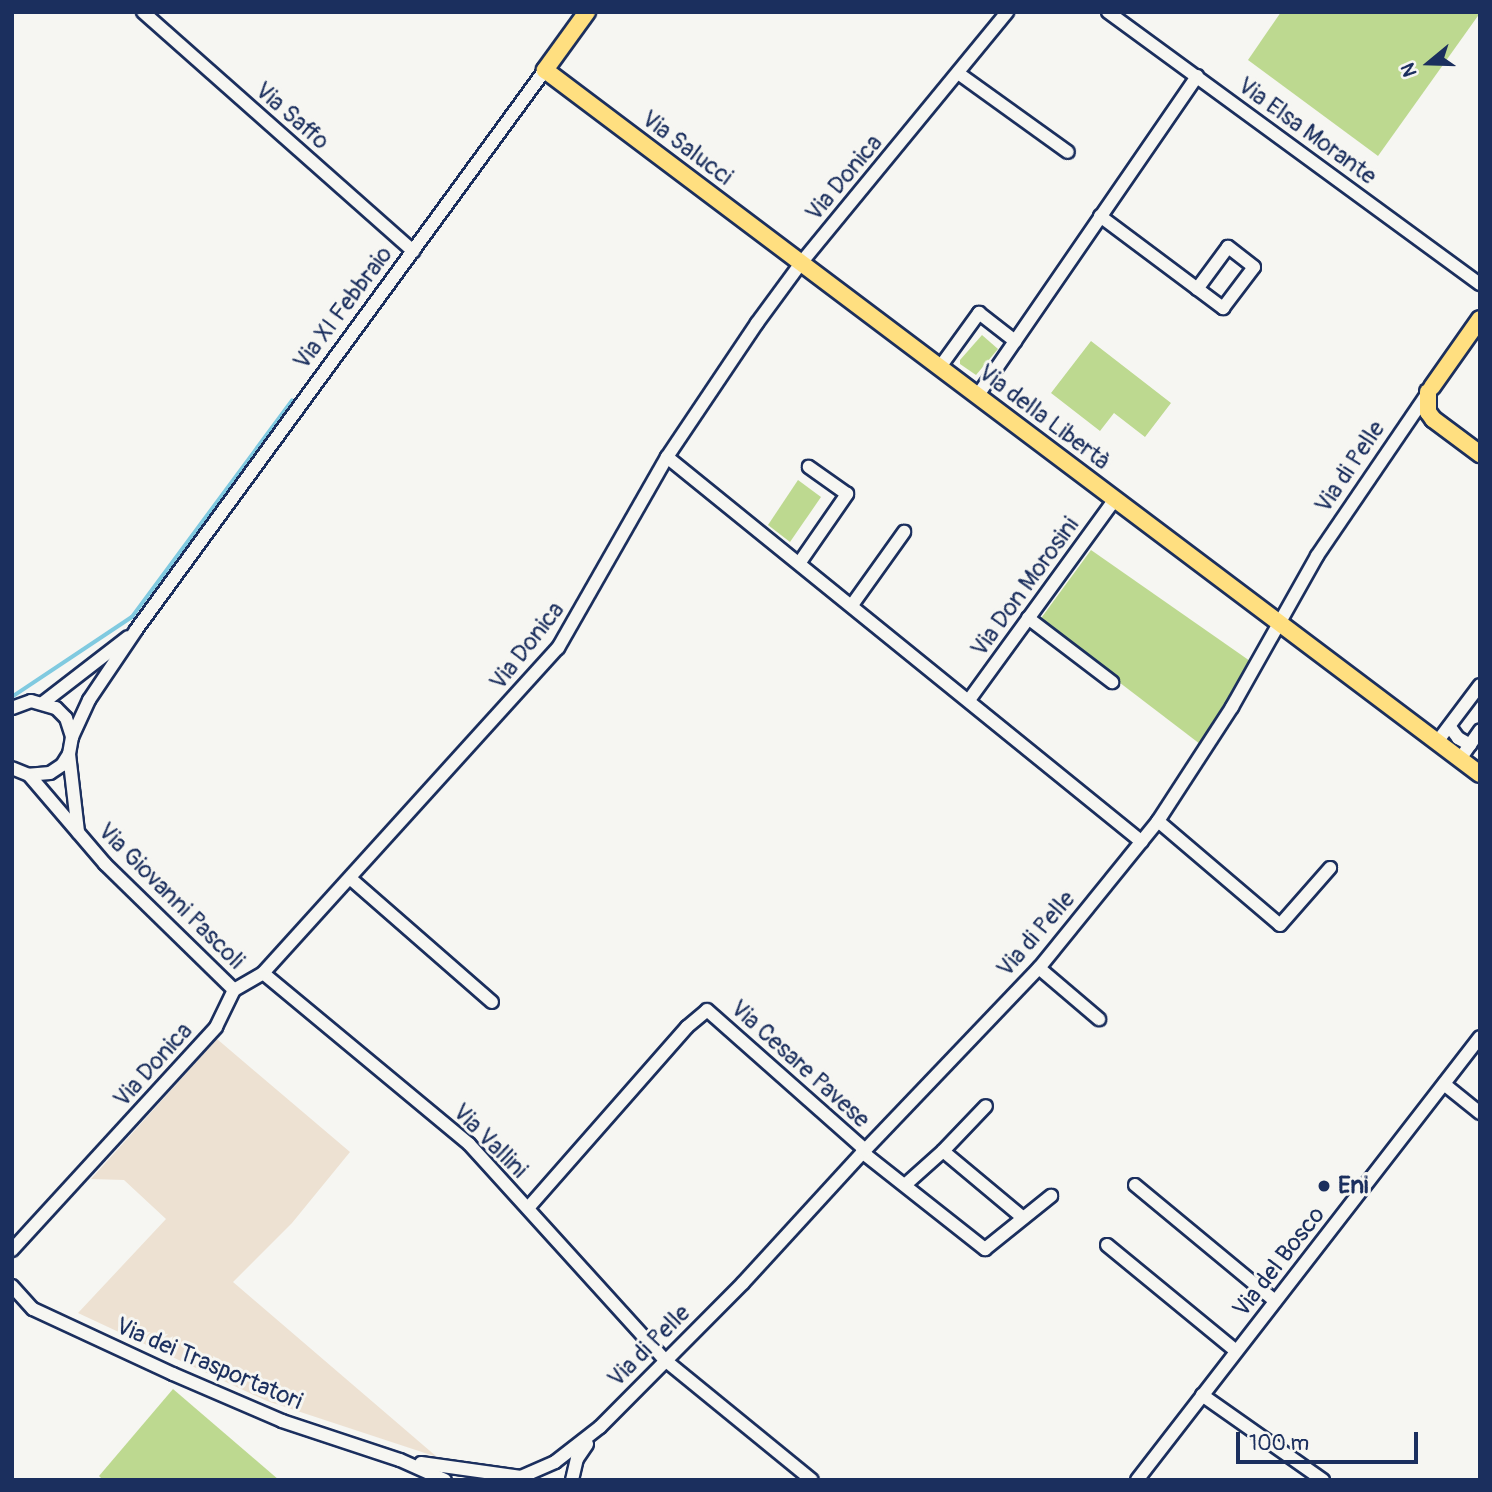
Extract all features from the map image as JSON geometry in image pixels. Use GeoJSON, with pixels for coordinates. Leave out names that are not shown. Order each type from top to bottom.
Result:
{"type":"FeatureCollection","features":[{"type":"Feature","properties":{"kind":"main road","name":"Via XI Febbraio"},"geometry":{"type":"LineString","coordinates":[[545,70],[587,12]]}},
{"type":"Feature","properties":{"kind":"main road","name":"Via Salucci"},"geometry":{"type":"LineString","coordinates":[[545,70],[801,263]]}},
{"type":"Feature","properties":{"kind":"main road","name":"Via della Libertà"},"geometry":{"type":"LineString","coordinates":[[801,263],[1480,774]]}},
{"type":"Feature","properties":{"kind":"main road","name":"Via di Pelle"},"geometry":{"type":"LineString","coordinates":[[1430,390],[1480,319]]}},
{"type":"Feature","properties":{"kind":"main road"},"geometry":{"type":"LineString","coordinates":[[1430,390],[1428,412],[1433,419],[1480,454]]}},
{"type":"Feature","properties":{"kind":"street","name":"Via Donica"},"geometry":{"type":"LineString","coordinates":[[12,1250],[216,1027],[234,990],[263,973],[558,648],[667,457],[750,333],[801,263],[1007,12]]}},
{"type":"Feature","properties":{"kind":"street","name":"Via Elsa Morante"},"geometry":{"type":"LineString","coordinates":[[1108,12],[1480,284]]}},
{"type":"Feature","properties":{"kind":"street","name":"Via Saffo"},"geometry":{"type":"LineString","coordinates":[[150,15],[413,251]]}},
{"type":"Feature","properties":{"kind":"street","name":"Via XI Febbraio"},"geometry":{"type":"LineString","coordinates":[[72,737],[89,700],[136,630],[545,70]]}},
{"type":"Feature","properties":{"kind":"street"},"geometry":{"type":"LineString","coordinates":[[958,73],[1068,152]]}},
{"type":"Feature","properties":{"kind":"street"},"geometry":{"type":"LineString","coordinates":[[978,395],[1197,76]]}},
{"type":"Feature","properties":{"kind":"street"},"geometry":{"type":"LineString","coordinates":[[1100,216],[1197,289],[1223,308],[1254,267],[1228,247],[1197,289]]}},
{"type":"Feature","properties":{"kind":"street"},"geometry":{"type":"LineString","coordinates":[[940,367],[979,313],[1015,341]]}},
{"type":"Feature","properties":{"kind":"street","name":"Via di Pelle"},"geometry":{"type":"LineString","coordinates":[[520,1479],[555,1462],[600,1427],[666,1362],[1039,968],[1157,821],[1232,707],[1317,556],[1430,390]]}},
{"type":"Feature","properties":{"kind":"street"},"geometry":{"type":"LineString","coordinates":[[667,457],[800,562],[1142,842]]}},
{"type":"Feature","properties":{"kind":"street"},"geometry":{"type":"LineString","coordinates":[[800,562],[847,494],[809,467]]}},
{"type":"Feature","properties":{"kind":"street","name":"Via Don Morosini"},"geometry":{"type":"LineString","coordinates":[[969,700],[1115,499]]}},
{"type":"Feature","properties":{"kind":"street"},"geometry":{"type":"LineString","coordinates":[[852,605],[904,532]]}},
{"type":"Feature","properties":{"kind":"street"},"geometry":{"type":"LineString","coordinates":[[1259,608],[1270,610],[1289,605]]}},
{"type":"Feature","properties":{"kind":"street"},"geometry":{"type":"LineString","coordinates":[[1028,618],[1112,682]]}},
{"type":"Feature","properties":{"kind":"street","name":"Via XI Febbraio"},"geometry":{"type":"LineString","coordinates":[[44,702],[136,630]]}},
{"type":"Feature","properties":{"kind":"street"},"geometry":{"type":"LineString","coordinates":[[1437,742],[1480,685]]}},
{"type":"Feature","properties":{"kind":"street"},"geometry":{"type":"LineString","coordinates":[[12,708],[31,701],[44,702],[56,708],[66,718],[72,737]]}},
{"type":"Feature","properties":{"kind":"street"},"geometry":{"type":"LineString","coordinates":[[1450,727],[1458,738],[1470,745]]}},
{"type":"Feature","properties":{"kind":"street"},"geometry":{"type":"LineString","coordinates":[[1460,759],[1480,730]]}},
{"type":"Feature","properties":{"kind":"street","name":"Via Giovanni Pascoli"},"geometry":{"type":"LineString","coordinates":[[72,737],[69,754],[78,832]]}},
{"type":"Feature","properties":{"kind":"street"},"geometry":{"type":"LineString","coordinates":[[29,775],[50,773],[62,765],[69,754]]}},
{"type":"Feature","properties":{"kind":"street","name":"Via Giovanni Pascoli"},"geometry":{"type":"LineString","coordinates":[[12,768],[29,775],[105,864],[234,990]]}},
{"type":"Feature","properties":{"kind":"street"},"geometry":{"type":"LineString","coordinates":[[1157,821],[1280,925],[1330,868]]}},
{"type":"Feature","properties":{"kind":"street"},"geometry":{"type":"LineString","coordinates":[[351,879],[492,1002]]}},
{"type":"Feature","properties":{"kind":"street"},"geometry":{"type":"LineString","coordinates":[[1039,968],[1099,1019]]}},
{"type":"Feature","properties":{"kind":"street","name":"Via Vallini"},"geometry":{"type":"LineString","coordinates":[[263,973],[469,1144],[666,1362],[812,1480]]}},
{"type":"Feature","properties":{"kind":"street","name":"Via Cesare Pavese"},"geometry":{"type":"LineString","coordinates":[[528,1208],[687,1027],[707,1010],[864,1151],[985,1249],[1023,1218]]}},
{"type":"Feature","properties":{"kind":"street","name":"Via del Bosco"},"geometry":{"type":"LineString","coordinates":[[1137,1480],[1480,1037]]}},
{"type":"Feature","properties":{"kind":"street"},"geometry":{"type":"LineString","coordinates":[[1444,1084],[1480,1113]]}},
{"type":"Feature","properties":{"kind":"street"},"geometry":{"type":"LineString","coordinates":[[905,1185],[943,1151],[986,1106]]}},
{"type":"Feature","properties":{"kind":"street"},"geometry":{"type":"LineString","coordinates":[[943,1151],[1023,1218],[1051,1196]]}},
{"type":"Feature","properties":{"kind":"street"},"geometry":{"type":"LineString","coordinates":[[1135,1185],[1275,1301]]}},
{"type":"Feature","properties":{"kind":"street"},"geometry":{"type":"LineString","coordinates":[[1107,1245],[1236,1351]]}},
{"type":"Feature","properties":{"kind":"street","name":"Via dei Trasportatori"},"geometry":{"type":"LineString","coordinates":[[12,1286],[33,1309],[173,1374],[282,1421],[400,1460],[445,1480]]}},
{"type":"Feature","properties":{"kind":"street"},"geometry":{"type":"LineString","coordinates":[[1202,1395],[1323,1480]]}},
{"type":"Feature","properties":{"kind":"street"},"geometry":{"type":"LineString","coordinates":[[572,1480],[577,1458],[600,1427]]}},
{"type":"Feature","properties":{"kind":"street","name":"Via dei Trasportatori"},"geometry":{"type":"LineString","coordinates":[[400,1460],[520,1479]]}},
{"type":"Feature","properties":{"kind":"shaded area"},"geometry":{"type":"Polygon","coordinates":[[[217,1039],[350,1152],[292,1223],[233,1282],[437,1457],[267,1401],[78,1313],[166,1219],[124,1180],[91,1179],[217,1039]]]}},
{"type":"Feature","properties":{"kind":"green space"},"geometry":{"type":"Polygon","coordinates":[[[1281,12],[1480,13],[1378,156],[1248,60],[1281,12]]]}},
{"type":"Feature","properties":{"kind":"green space"},"geometry":{"type":"Polygon","coordinates":[[[982,335],[998,349],[976,375],[960,364],[960,360],[982,335]]]}},
{"type":"Feature","properties":{"kind":"green space"},"geometry":{"type":"Polygon","coordinates":[[[1091,341],[1171,403],[1145,437],[1114,413],[1100,431],[1051,393],[1091,341]]]}},
{"type":"Feature","properties":{"kind":"green space"},"geometry":{"type":"Polygon","coordinates":[[[798,480],[821,497],[790,542],[768,525],[798,480]]]}},
{"type":"Feature","properties":{"kind":"green space"},"geometry":{"type":"Polygon","coordinates":[[[1091,550],[1250,661],[1200,744],[1039,621],[1091,550]]]}},
{"type":"Feature","properties":{"kind":"green space"},"geometry":{"type":"Polygon","coordinates":[[[173,1389],[279,1480],[103,1480],[99,1476],[173,1389]]]}},
{"type":"Feature","properties":{"kind":"waterway"},"geometry":{"type":"LineString","coordinates":[[12,697],[132,617],[292,401]]}},
{"type":"Feature","properties":{"kind":"place","name":"Eni"},"geometry":{"type":"Point","coordinates":[1324,1186]}}]}
